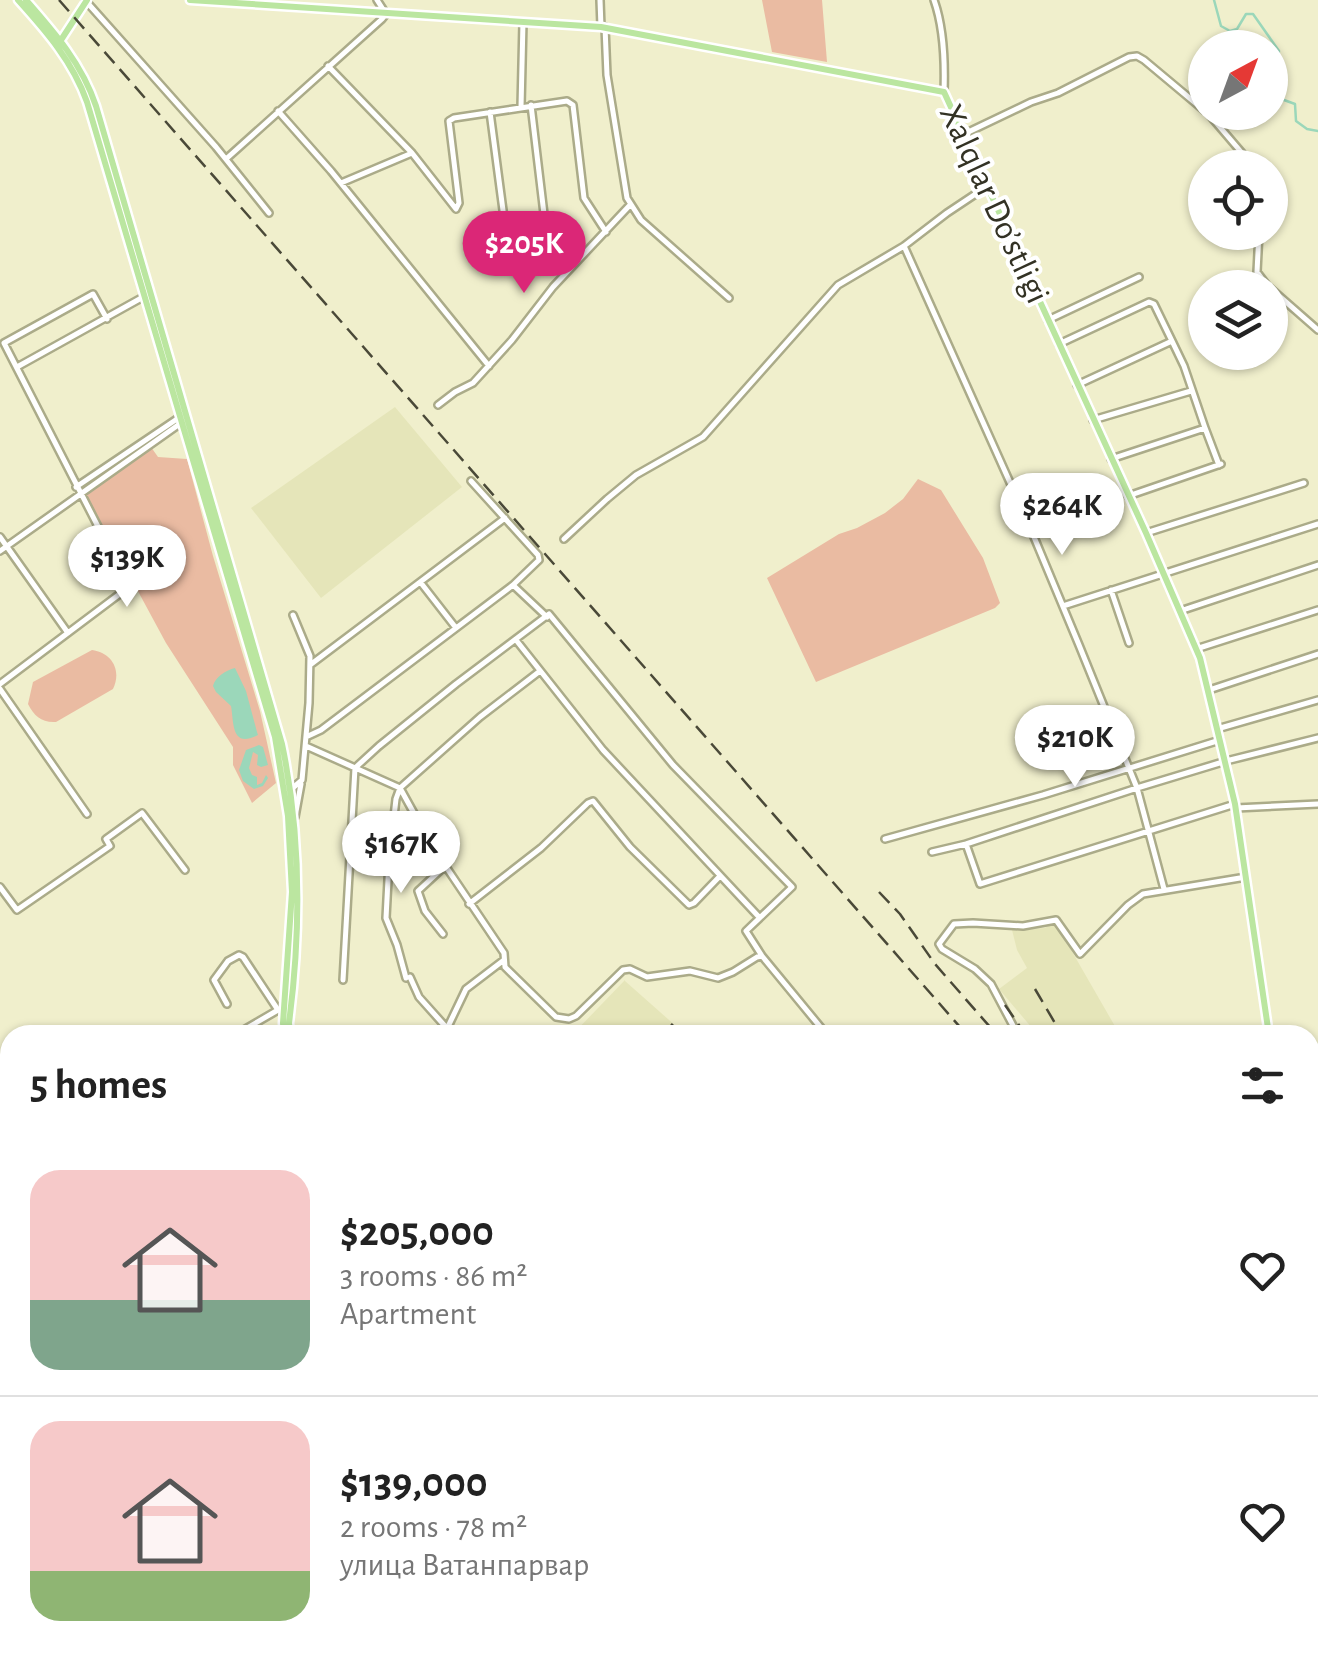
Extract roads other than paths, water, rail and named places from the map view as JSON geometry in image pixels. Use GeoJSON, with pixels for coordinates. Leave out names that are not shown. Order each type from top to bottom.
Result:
{"type":"FeatureCollection","features":[{"type":"Feature","properties":{"kind":"main road"},"geometry":{"type":"LineString","coordinates":[[18,0],[57,46],[88,102],[278,728],[288,792],[292,892],[286,1025]]}},
{"type":"Feature","properties":{"kind":"main road"},"geometry":{"type":"LineString","coordinates":[[26,0],[61,40],[93,96],[134,245]]}},
{"type":"Feature","properties":{"kind":"main road"},"geometry":{"type":"LineString","coordinates":[[61,40],[86,0]]}},
{"type":"Feature","properties":{"kind":"main road","name":"Xalqlar Do’stligi"},"geometry":{"type":"LineString","coordinates":[[190,0],[603,27],[944,92],[1196,649],[1236,806],[1268,1025]]}},
{"type":"Feature","properties":{"kind":"main road"},"geometry":{"type":"LineString","coordinates":[[144,278],[145,296],[274,737],[294,820],[297,892],[284,1009]]}},
{"type":"Feature","properties":{"kind":"street"},"geometry":{"type":"LineString","coordinates":[[86,0],[270,213]]}},
{"type":"Feature","properties":{"kind":"street"},"geometry":{"type":"LineString","coordinates":[[226,159],[374,28],[386,14],[377,0]]}},
{"type":"Feature","properties":{"kind":"street"},"geometry":{"type":"LineString","coordinates":[[600,0],[630,205],[641,220],[730,298]]}},
{"type":"Feature","properties":{"kind":"street"},"geometry":{"type":"LineString","coordinates":[[934,0],[945,68],[944,92]]}},
{"type":"Feature","properties":{"kind":"street"},"geometry":{"type":"LineString","coordinates":[[521,107],[524,22]]}},
{"type":"Feature","properties":{"kind":"street"},"geometry":{"type":"LineString","coordinates":[[962,136],[1129,57],[1144,60],[1188,97]]}},
{"type":"Feature","properties":{"kind":"street"},"geometry":{"type":"LineString","coordinates":[[328,66],[412,153],[456,210],[459,203],[449,120],[568,101],[573,105],[584,198],[606,232]]}},
{"type":"Feature","properties":{"kind":"street"},"geometry":{"type":"LineString","coordinates":[[531,106],[544,214],[577,262]]}},
{"type":"Feature","properties":{"kind":"street"},"geometry":{"type":"LineString","coordinates":[[278,112],[489,366]]}},
{"type":"Feature","properties":{"kind":"street"},"geometry":{"type":"LineString","coordinates":[[490,112],[506,233],[544,214]]}},
{"type":"Feature","properties":{"kind":"street"},"geometry":{"type":"LineString","coordinates":[[1222,130],[1239,150]]}},
{"type":"Feature","properties":{"kind":"street"},"geometry":{"type":"LineString","coordinates":[[340,184],[412,153]]}},
{"type":"Feature","properties":{"kind":"street"},"geometry":{"type":"LineString","coordinates":[[564,539],[636,475],[704,437],[838,285],[904,246],[986,187]]}},
{"type":"Feature","properties":{"kind":"street"},"geometry":{"type":"LineString","coordinates":[[438,405],[473,383],[553,287],[630,205]]}},
{"type":"Feature","properties":{"kind":"street"},"geometry":{"type":"LineString","coordinates":[[904,246],[1063,606],[1136,788],[1164,890]]}},
{"type":"Feature","properties":{"kind":"street"},"geometry":{"type":"LineString","coordinates":[[1048,320],[1140,277]]}},
{"type":"Feature","properties":{"kind":"street"},"geometry":{"type":"LineString","coordinates":[[86,814],[0,687],[128,587],[4,343],[93,294],[107,318]]}},
{"type":"Feature","properties":{"kind":"street"},"geometry":{"type":"LineString","coordinates":[[17,367],[145,296]]}},
{"type":"Feature","properties":{"kind":"street"},"geometry":{"type":"LineString","coordinates":[[1058,344],[1150,302],[1172,341],[1220,464],[1128,496]]}},
{"type":"Feature","properties":{"kind":"street"},"geometry":{"type":"LineString","coordinates":[[1288,304],[1318,330]]}},
{"type":"Feature","properties":{"kind":"street"},"geometry":{"type":"LineString","coordinates":[[1077,384],[1172,341]]}},
{"type":"Feature","properties":{"kind":"street"},"geometry":{"type":"LineString","coordinates":[[1094,420],[1192,391]]}},
{"type":"Feature","properties":{"kind":"street"},"geometry":{"type":"LineString","coordinates":[[3,548],[77,490],[181,419]]}},
{"type":"Feature","properties":{"kind":"street"},"geometry":{"type":"LineString","coordinates":[[1111,459],[1205,428]]}},
{"type":"Feature","properties":{"kind":"street"},"geometry":{"type":"LineString","coordinates":[[306,737],[321,730],[513,585],[539,560],[471,480]]}},
{"type":"Feature","properties":{"kind":"street"},"geometry":{"type":"LineString","coordinates":[[1146,533],[1304,483]]}},
{"type":"Feature","properties":{"kind":"street"},"geometry":{"type":"LineString","coordinates":[[310,664],[505,518]]}},
{"type":"Feature","properties":{"kind":"street"},"geometry":{"type":"LineString","coordinates":[[1063,606],[1318,524]]}},
{"type":"Feature","properties":{"kind":"street"},"geometry":{"type":"LineString","coordinates":[[0,537],[3,548],[68,633]]}},
{"type":"Feature","properties":{"kind":"street"},"geometry":{"type":"LineString","coordinates":[[1180,610],[1318,566]]}},
{"type":"Feature","properties":{"kind":"street"},"geometry":{"type":"LineString","coordinates":[[421,583],[456,628]]}},
{"type":"Feature","properties":{"kind":"street"},"geometry":{"type":"LineString","coordinates":[[513,585],[547,617]]}},
{"type":"Feature","properties":{"kind":"street"},"geometry":{"type":"LineString","coordinates":[[1111,590],[1129,643]]}},
{"type":"Feature","properties":{"kind":"street"},"geometry":{"type":"LineString","coordinates":[[1196,649],[1318,610]]}},
{"type":"Feature","properties":{"kind":"street"},"geometry":{"type":"LineString","coordinates":[[293,615],[310,656],[306,746],[294,820]]}},
{"type":"Feature","properties":{"kind":"street"},"geometry":{"type":"LineString","coordinates":[[343,980],[356,768],[456,684],[552,616],[673,765],[792,888],[746,931],[819,1025]]}},
{"type":"Feature","properties":{"kind":"street"},"geometry":{"type":"LineString","coordinates":[[516,640],[603,750],[759,917]]}},
{"type":"Feature","properties":{"kind":"street"},"geometry":{"type":"LineString","coordinates":[[1208,690],[1318,654]]}},
{"type":"Feature","properties":{"kind":"street"},"geometry":{"type":"LineString","coordinates":[[441,1025],[408,978],[386,918],[396,799],[400,788],[480,717],[540,671]]}},
{"type":"Feature","properties":{"kind":"street"},"geometry":{"type":"LineString","coordinates":[[1218,729],[1318,700]]}},
{"type":"Feature","properties":{"kind":"street"},"geometry":{"type":"LineString","coordinates":[[932,852],[1136,788],[1318,738]]}},
{"type":"Feature","properties":{"kind":"street"},"geometry":{"type":"LineString","coordinates":[[885,839],[1220,740]]}},
{"type":"Feature","properties":{"kind":"street"},"geometry":{"type":"LineString","coordinates":[[306,746],[400,788],[445,866],[504,953],[506,967],[556,1017],[576,1016],[622,970],[647,977],[690,970],[718,978],[762,956]]}},
{"type":"Feature","properties":{"kind":"street"},"geometry":{"type":"LineString","coordinates":[[288,792],[302,780]]}},
{"type":"Feature","properties":{"kind":"street"},"geometry":{"type":"LineString","coordinates":[[469,904],[593,801],[630,848],[689,905],[720,876]]}},
{"type":"Feature","properties":{"kind":"street"},"geometry":{"type":"LineString","coordinates":[[966,844],[980,884],[1236,806],[1318,804]]}},
{"type":"Feature","properties":{"kind":"street"},"geometry":{"type":"LineString","coordinates":[[0,887],[17,910],[110,846],[106,839],[142,813],[185,870]]}},
{"type":"Feature","properties":{"kind":"street"},"geometry":{"type":"LineString","coordinates":[[443,934],[425,911],[418,891],[445,866]]}},
{"type":"Feature","properties":{"kind":"street"},"geometry":{"type":"LineString","coordinates":[[1013,1025],[991,984],[939,944],[954,924],[1023,926],[1056,920],[1080,954],[1143,894],[1246,877]]}},
{"type":"Feature","properties":{"kind":"street"},"geometry":{"type":"LineString","coordinates":[[227,1004],[213,982],[228,961],[243,957],[284,1009],[254,1025]]}},
{"type":"Feature","properties":{"kind":"street"},"geometry":{"type":"LineString","coordinates":[[449,1025],[466,989],[504,960]]}},
{"type":"Feature","properties":{"kind":"waterway"},"geometry":{"type":"LineString","coordinates":[[1214,0],[1221,26],[1230,31],[1237,29],[1246,14],[1253,14],[1279,51],[1273,96],[1295,104],[1296,121],[1318,131]]}},
{"type":"Feature","properties":{"kind":"railway"},"geometry":{"type":"LineString","coordinates":[[59,0],[958,1025]]}},
{"type":"Feature","properties":{"kind":"railway"},"geometry":{"type":"LineString","coordinates":[[879,892],[988,1025]]}},
{"type":"Feature","properties":{"kind":"railway"},"geometry":{"type":"LineString","coordinates":[[1035,989],[1056,1025]]}},
{"type":"Feature","properties":{"kind":"railway"},"geometry":{"type":"LineString","coordinates":[[1005,1005],[1019,1025]]}}]}
